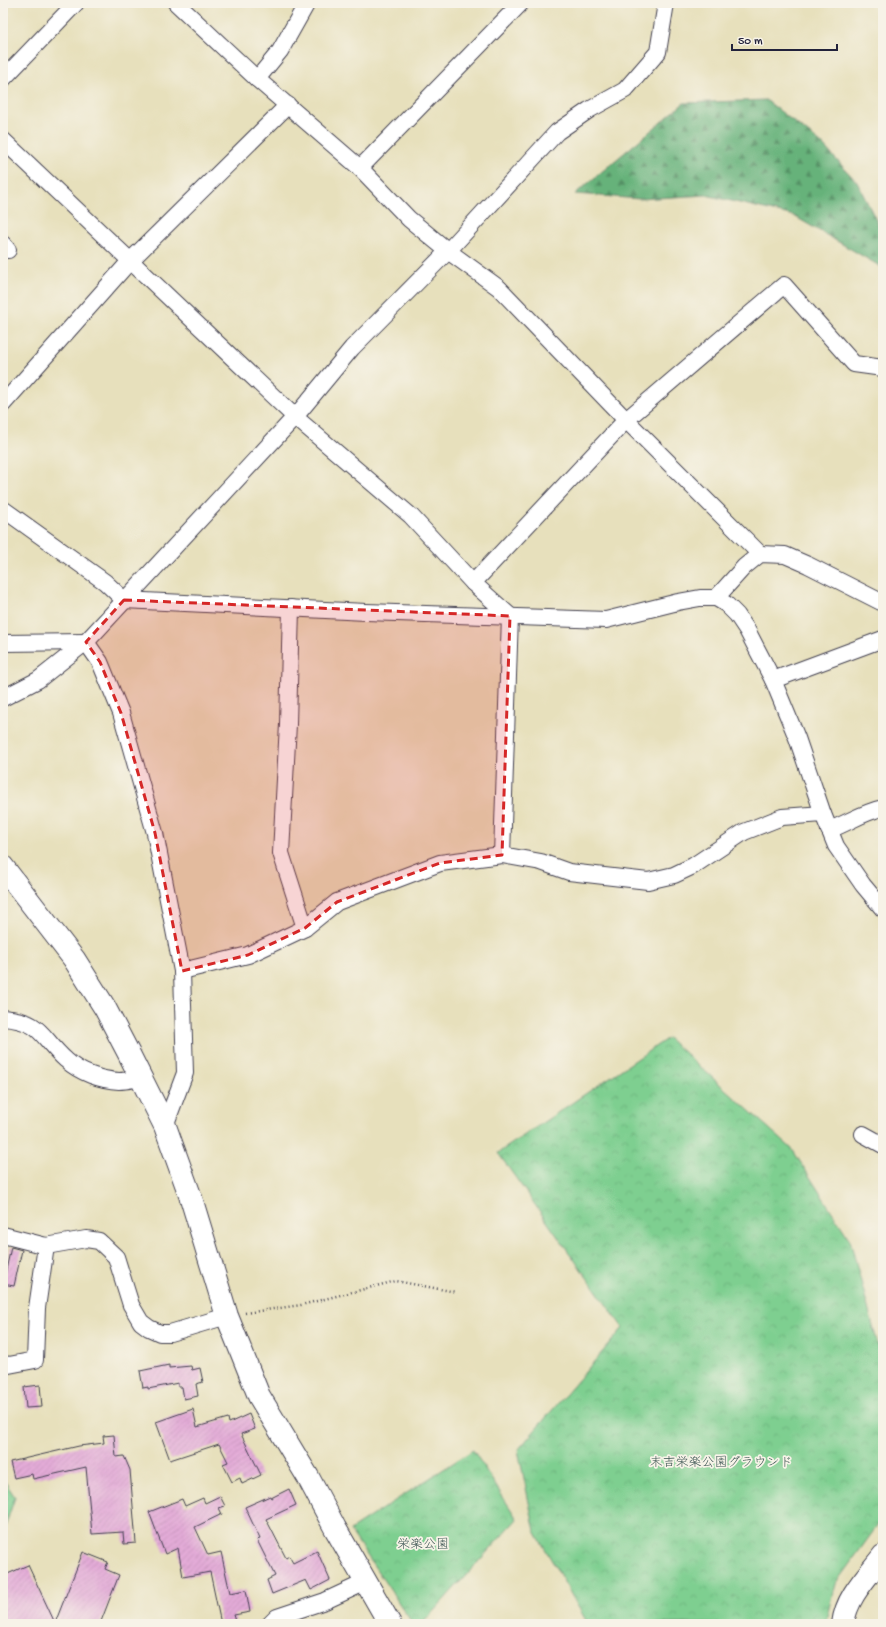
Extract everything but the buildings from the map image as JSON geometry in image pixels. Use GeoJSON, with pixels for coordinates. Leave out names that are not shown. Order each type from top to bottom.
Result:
{"type":"FeatureCollection","features":[{"type":"Feature","properties":{"kind":"street"},"geometry":{"type":"LineString","coordinates":[[3,79],[76,3]]}},
{"type":"Feature","properties":{"kind":"street"},"geometry":{"type":"LineString","coordinates":[[176,3],[257,79],[360,168],[409,219],[448,251],[499,288],[626,420],[760,554]]}},
{"type":"Feature","properties":{"kind":"street"},"geometry":{"type":"LineString","coordinates":[[257,79],[280,51],[307,3]]}},
{"type":"Feature","properties":{"kind":"street"},"geometry":{"type":"LineString","coordinates":[[360,168],[521,3]]}},
{"type":"Feature","properties":{"kind":"street"},"geometry":{"type":"LineString","coordinates":[[3,698],[38,680],[86,642],[295,417],[352,348],[448,251],[557,132],[589,110],[626,90],[658,52],[666,3]]}},
{"type":"Feature","properties":{"kind":"street"},"geometry":{"type":"LineString","coordinates":[[3,404],[130,261],[288,105]]}},
{"type":"Feature","properties":{"kind":"street"},"geometry":{"type":"LineString","coordinates":[[3,140],[295,417],[411,516],[473,583],[510,616]]}},
{"type":"Feature","properties":{"kind":"street"},"geometry":{"type":"LineString","coordinates":[[473,583],[626,420],[784,285],[854,364],[883,368]]}},
{"type":"Feature","properties":{"kind":"street"},"geometry":{"type":"LineString","coordinates":[[3,509],[106,582],[124,600],[606,620],[678,602],[700,598],[716,598],[726,604],[737,615],[747,630],[773,680],[797,738],[823,814],[836,846],[848,866],[883,909]]}},
{"type":"Feature","properties":{"kind":"street"},"geometry":{"type":"LineString","coordinates":[[716,598],[744,567],[760,554],[785,555],[808,565],[883,604]]}},
{"type":"Feature","properties":{"kind":"street"},"geometry":{"type":"LineString","coordinates":[[291,608],[288,724],[281,853],[305,928]]}},
{"type":"Feature","properties":{"kind":"street"},"geometry":{"type":"LineString","coordinates":[[502,855],[510,616]]}},
{"type":"Feature","properties":{"kind":"street"},"geometry":{"type":"LineString","coordinates":[[773,680],[883,639]]}},
{"type":"Feature","properties":{"kind":"street"},"geometry":{"type":"LineString","coordinates":[[3,643],[86,642]]}},
{"type":"Feature","properties":{"kind":"street"},"geometry":{"type":"LineString","coordinates":[[86,642],[100,662],[121,713],[155,833],[182,971],[185,1073],[165,1126]]}},
{"type":"Feature","properties":{"kind":"street"},"geometry":{"type":"LineString","coordinates":[[829,830],[842,826],[862,814],[883,808]]}},
{"type":"Feature","properties":{"kind":"street"},"geometry":{"type":"LineString","coordinates":[[182,971],[248,955],[305,928],[337,902],[440,863],[502,855],[540,862],[569,872],[648,881],[674,875],[692,866],[744,832],[782,817],[823,814]]}},
{"type":"Feature","properties":{"kind":"street"},"geometry":{"type":"LineString","coordinates":[[3,867],[74,959],[105,1008],[141,1078],[165,1126],[191,1198],[227,1316],[259,1396],[308,1478],[390,1624]]}},
{"type":"Feature","properties":{"kind":"street"},"geometry":{"type":"LineString","coordinates":[[3,1018],[20,1020],[32,1024],[67,1061],[97,1078],[120,1081],[141,1078]]}},
{"type":"Feature","properties":{"kind":"street"},"geometry":{"type":"LineString","coordinates":[[863,1134],[883,1145]]}},
{"type":"Feature","properties":{"kind":"street"},"geometry":{"type":"LineString","coordinates":[[3,1235],[46,1246],[86,1239],[100,1241],[116,1258],[131,1305],[141,1322],[149,1328],[160,1332],[170,1333],[227,1316]]}},
{"type":"Feature","properties":{"kind":"street"},"geometry":{"type":"LineString","coordinates":[[3,1364],[9,1365],[35,1360],[37,1308],[46,1246]]}},
{"type":"Feature","properties":{"kind":"street"},"geometry":{"type":"LineString","coordinates":[[843,1624],[844,1612],[851,1598],[883,1556]]}},
{"type":"Feature","properties":{"kind":"street"},"geometry":{"type":"LineString","coordinates":[[270,1624],[277,1617],[325,1602],[366,1582]]}},
{"type":"Feature","properties":{"kind":"path"},"geometry":{"type":"LineString","coordinates":[[227,1316],[301,1305],[396,1281],[456,1292]]}},
{"type":"Feature","properties":{"kind":"highlighted area"},"geometry":{"type":"Polygon","coordinates":[[[124,600],[510,616],[502,855],[440,863],[337,902],[305,928],[248,955],[182,971],[155,833],[121,713],[100,662],[86,642],[124,600]]]}},
{"type":"Feature","properties":{"kind":"green space"},"geometry":{"type":"Polygon","coordinates":[[[766,100],[821,143],[857,182],[883,234],[883,268],[794,216],[706,195],[640,199],[575,194],[684,103],[766,100]]]}},
{"type":"Feature","properties":{"kind":"green space","name":"末吉栄楽公園グラウンド"},"geometry":{"type":"Polygon","coordinates":[[[668,1038],[792,1149],[850,1240],[883,1364],[883,1518],[835,1584],[825,1624],[588,1624],[535,1531],[518,1450],[623,1328],[498,1153],[668,1038]]]}},
{"type":"Feature","properties":{"kind":"green space","name":"栄楽公園"},"geometry":{"type":"Polygon","coordinates":[[[473,1450],[517,1519],[422,1624],[413,1624],[350,1530],[473,1450]]]}},
{"type":"Feature","properties":{"kind":"green space"},"geometry":{"type":"Polygon","coordinates":[[[3,1479],[15,1497],[3,1533],[3,1479]]]}}]}
